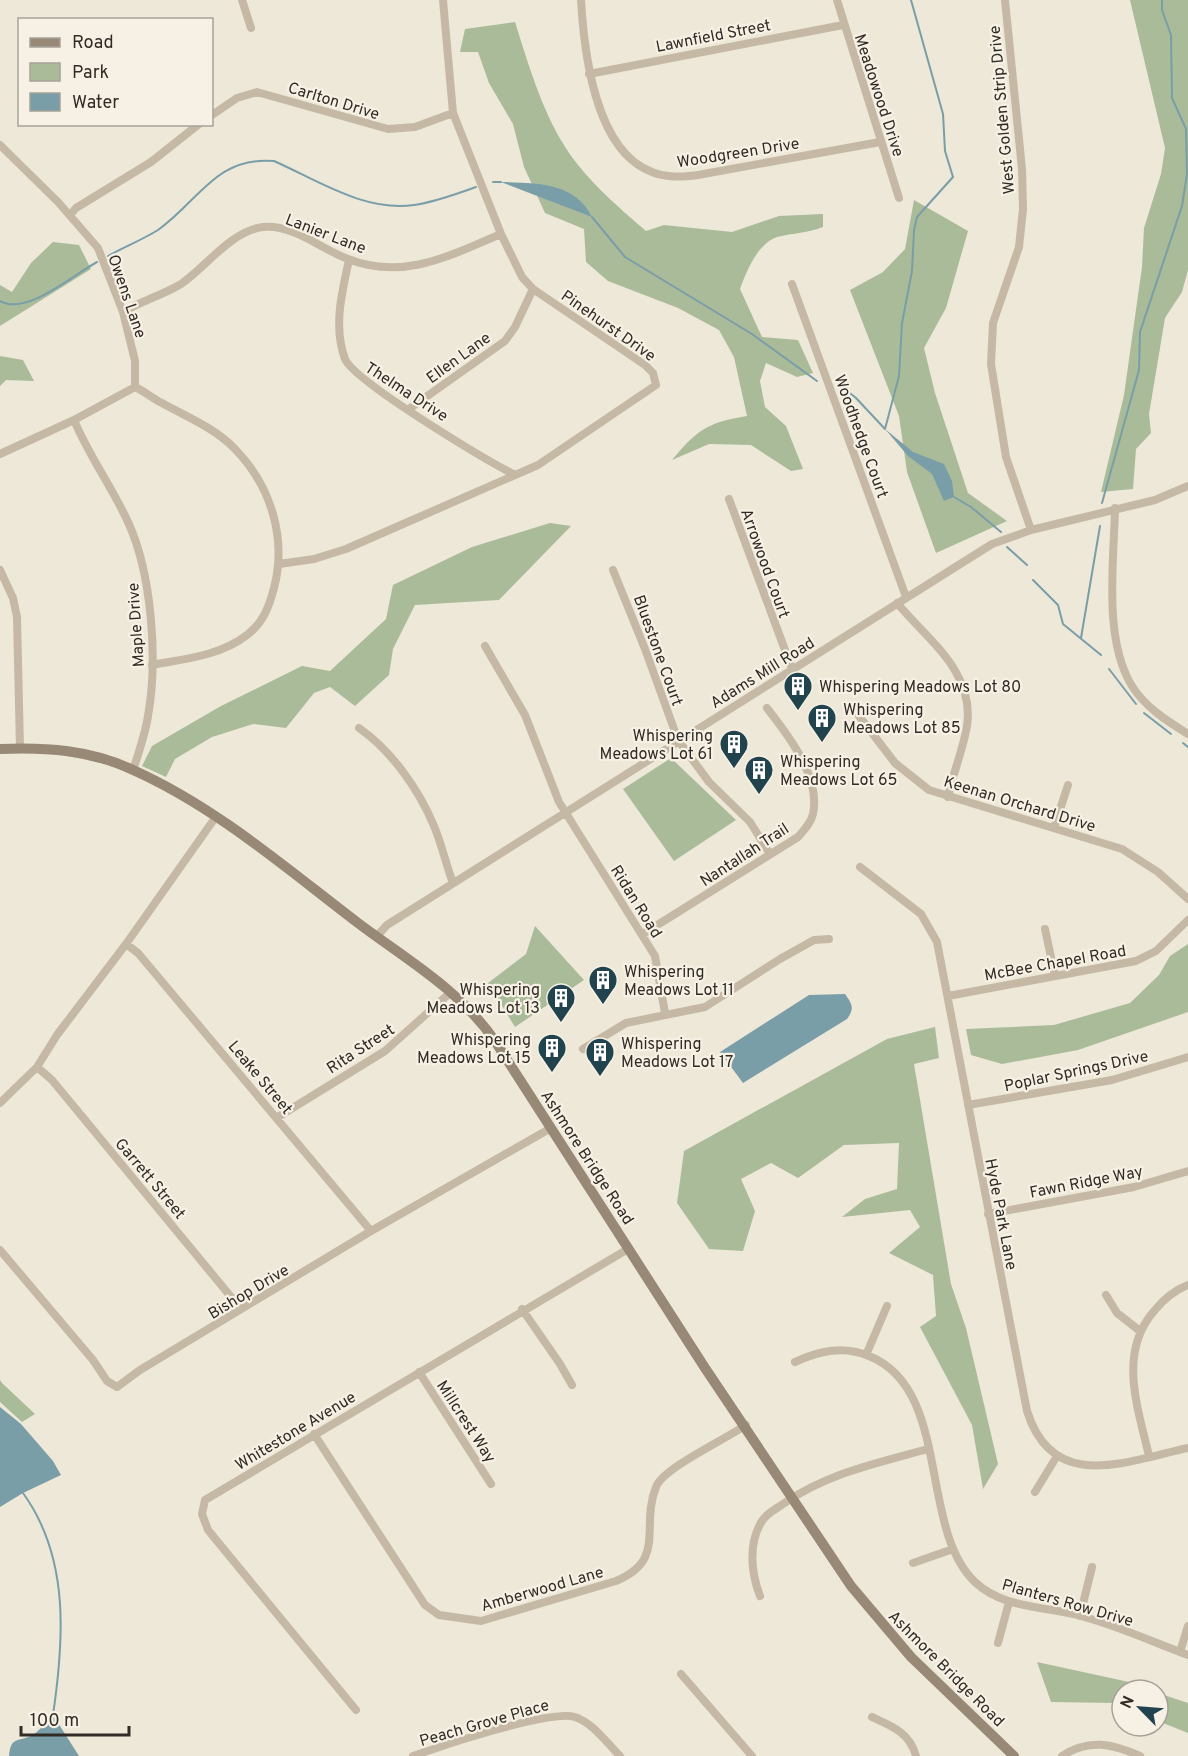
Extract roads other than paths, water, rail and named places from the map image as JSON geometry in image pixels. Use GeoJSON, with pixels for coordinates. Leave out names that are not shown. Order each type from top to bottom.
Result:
{"type":"FeatureCollection","features":[{"type":"Feature","properties":{"kind":"main road","name":"Ashmore Bridge Road"},"geometry":{"type":"LineString","coordinates":[[0,749],[76,752],[133,770],[186,798],[435,977],[452,992],[483,1023],[628,1249],[852,1586],[885,1629],[1014,1756]]}},
{"type":"Feature","properties":{"kind":"street","name":"Pinehurst Drive"},"geometry":{"type":"LineString","coordinates":[[279,564],[314,559],[346,549],[515,475],[556,454],[651,389],[656,381],[653,373],[645,365],[533,289],[522,277],[501,234],[453,113],[443,0]]}},
{"type":"Feature","properties":{"kind":"street","name":"Woodgreen Drive"},"geometry":{"type":"LineString","coordinates":[[581,0],[584,50],[596,98],[621,147],[639,166],[661,175],[698,176],[880,142]]}},
{"type":"Feature","properties":{"kind":"street","name":"Meadowood Drive"},"geometry":{"type":"LineString","coordinates":[[837,0],[899,198]]}},
{"type":"Feature","properties":{"kind":"street","name":"West Golden Strip Drive"},"geometry":{"type":"LineString","coordinates":[[1005,0],[1023,169],[1023,209],[1019,248],[992,328],[991,364],[1006,457],[1031,530]]}},
{"type":"Feature","properties":{"kind":"street"},"geometry":{"type":"LineString","coordinates":[[245,1],[251,28]]}},
{"type":"Feature","properties":{"kind":"street","name":"Lawnfield Street"},"geometry":{"type":"LineString","coordinates":[[589,74],[843,25]]}},
{"type":"Feature","properties":{"kind":"street","name":"Carlton Drive"},"geometry":{"type":"LineString","coordinates":[[213,114],[237,98],[257,92],[387,129],[415,127],[453,113]]}},
{"type":"Feature","properties":{"kind":"street"},"geometry":{"type":"LineString","coordinates":[[70,216],[76,208],[151,162],[196,126]]}},
{"type":"Feature","properties":{"kind":"street","name":"Owens Lane"},"geometry":{"type":"LineString","coordinates":[[0,145],[98,248],[123,312],[135,361],[135,387]]}},
{"type":"Feature","properties":{"kind":"street","name":"Lanier Lane"},"geometry":{"type":"LineString","coordinates":[[123,312],[179,285],[236,239],[261,228],[286,231],[349,260],[390,268],[411,268],[501,234]]}},
{"type":"Feature","properties":{"kind":"street","name":"Thelma Drive"},"geometry":{"type":"LineString","coordinates":[[349,260],[339,317],[340,339],[346,360],[358,376],[515,475]]}},
{"type":"Feature","properties":{"kind":"street","name":"Woodhedge Court"},"geometry":{"type":"LineString","coordinates":[[792,284],[906,597]]}},
{"type":"Feature","properties":{"kind":"street","name":"Ellen Lane"},"geometry":{"type":"LineString","coordinates":[[410,409],[505,340],[515,327],[533,289]]}},
{"type":"Feature","properties":{"kind":"street"},"geometry":{"type":"LineString","coordinates":[[0,453],[74,420],[135,387],[216,433],[242,456],[257,478],[276,525],[279,564],[267,611],[248,634],[215,652],[152,665]]}},
{"type":"Feature","properties":{"kind":"street","name":"Maple Drive"},"geometry":{"type":"LineString","coordinates":[[74,420],[93,462],[127,519],[139,549],[148,594],[152,665],[148,717],[133,770]]}},
{"type":"Feature","properties":{"kind":"street","name":"Adams Mill Road"},"geometry":{"type":"LineString","coordinates":[[377,936],[387,925],[564,811],[992,544],[1031,530],[1155,500],[1188,486]]}},
{"type":"Feature","properties":{"kind":"street","name":"Arrowood Court"},"geometry":{"type":"LineString","coordinates":[[729,499],[792,669]]}},
{"type":"Feature","properties":{"kind":"street"},"geometry":{"type":"LineString","coordinates":[[1115,508],[1113,613],[1126,673],[1132,687],[1146,703],[1160,716],[1188,734]]}},
{"type":"Feature","properties":{"kind":"street"},"geometry":{"type":"LineString","coordinates":[[0,570],[10,592],[17,617],[20,748]]}},
{"type":"Feature","properties":{"kind":"street","name":"Bluestone Court"},"geometry":{"type":"LineString","coordinates":[[613,570],[678,740],[709,782],[750,822],[770,854]]}},
{"type":"Feature","properties":{"kind":"street"},"geometry":{"type":"LineString","coordinates":[[897,603],[952,663],[965,690],[967,725],[948,797]]}},
{"type":"Feature","properties":{"kind":"street","name":"Ridan Road"},"geometry":{"type":"LineString","coordinates":[[484,646],[525,715],[564,811],[643,934],[658,966],[665,1013]]}},
{"type":"Feature","properties":{"kind":"street","name":"Nantallah Trail"},"geometry":{"type":"LineString","coordinates":[[643,934],[798,837],[808,825],[813,814],[813,794],[797,747],[767,708]]}},
{"type":"Feature","properties":{"kind":"street","name":"Keenan Orchard Drive"},"geometry":{"type":"LineString","coordinates":[[859,716],[903,771],[929,790],[1108,844],[1135,856],[1158,872],[1188,899]]}},
{"type":"Feature","properties":{"kind":"street"},"geometry":{"type":"LineString","coordinates":[[359,728],[379,744],[420,797],[435,830],[453,883]]}},
{"type":"Feature","properties":{"kind":"street"},"geometry":{"type":"LineString","coordinates":[[1054,828],[1068,785]]}},
{"type":"Feature","properties":{"kind":"street"},"geometry":{"type":"LineString","coordinates":[[0,1103],[37,1067],[57,1035],[126,944],[216,818]]}},
{"type":"Feature","properties":{"kind":"street","name":"Hyde Park Lane"},"geometry":{"type":"LineString","coordinates":[[860,867],[909,903],[927,922],[937,942],[1027,1411],[1036,1434],[1057,1456],[1073,1464],[1098,1467],[1188,1448]]}},
{"type":"Feature","properties":{"kind":"street","name":"McBee Chapel Road"},"geometry":{"type":"LineString","coordinates":[[948,996],[1126,963],[1146,957],[1166,943],[1188,920]]}},
{"type":"Feature","properties":{"kind":"street"},"geometry":{"type":"LineString","coordinates":[[1045,929],[1055,976]]}},
{"type":"Feature","properties":{"kind":"street"},"geometry":{"type":"LineString","coordinates":[[583,1049],[626,1023],[665,1013],[705,1007],[814,940],[830,939]]}},
{"type":"Feature","properties":{"kind":"street","name":"Leake Street"},"geometry":{"type":"LineString","coordinates":[[126,944],[138,953],[278,1117],[371,1231]]}},
{"type":"Feature","properties":{"kind":"street","name":"Rita Street"},"geometry":{"type":"LineString","coordinates":[[278,1117],[385,1050],[452,992]]}},
{"type":"Feature","properties":{"kind":"street","name":"Poplar Springs Drive"},"geometry":{"type":"LineString","coordinates":[[968,1105],[1112,1080],[1188,1057]]}},
{"type":"Feature","properties":{"kind":"street","name":"Garrett Street"},"geometry":{"type":"LineString","coordinates":[[37,1067],[52,1080],[241,1309]]}},
{"type":"Feature","properties":{"kind":"street","name":"Bishop Drive"},"geometry":{"type":"LineString","coordinates":[[0,1250],[114,1387],[124,1384],[141,1370],[371,1231],[551,1128]]}},
{"type":"Feature","properties":{"kind":"street","name":"Fawn Ridge Way"},"geometry":{"type":"LineString","coordinates":[[988,1214],[1134,1187],[1188,1171]]}},
{"type":"Feature","properties":{"kind":"street","name":"Whitestone Avenue"},"geometry":{"type":"LineString","coordinates":[[356,1710],[208,1530],[202,1514],[204,1503],[211,1495],[522,1309],[628,1249]]}},
{"type":"Feature","properties":{"kind":"street"},"geometry":{"type":"LineString","coordinates":[[1149,1456],[1133,1380],[1134,1348],[1140,1332],[1162,1302],[1188,1285]]}},
{"type":"Feature","properties":{"kind":"street"},"geometry":{"type":"LineString","coordinates":[[1106,1295],[1117,1312],[1140,1332]]}},
{"type":"Feature","properties":{"kind":"street"},"geometry":{"type":"LineString","coordinates":[[795,1362],[810,1355],[832,1350],[866,1355],[887,1306]]}},
{"type":"Feature","properties":{"kind":"street"},"geometry":{"type":"LineString","coordinates":[[522,1309],[572,1385]]}},
{"type":"Feature","properties":{"kind":"street","name":"Planters Row Drive"},"geometry":{"type":"LineString","coordinates":[[866,1355],[888,1366],[908,1387],[916,1405],[953,1549],[959,1562],[974,1581],[991,1594],[1009,1602],[1080,1616],[1184,1653]]}},
{"type":"Feature","properties":{"kind":"street","name":"Millcrest Way"},"geometry":{"type":"LineString","coordinates":[[419,1372],[491,1484]]}},
{"type":"Feature","properties":{"kind":"street","name":"Amberwood Lane"},"geometry":{"type":"LineString","coordinates":[[314,1434],[425,1605],[439,1615],[474,1621],[605,1584],[633,1573],[640,1567],[648,1551],[652,1503],[659,1480],[746,1425]]}},
{"type":"Feature","properties":{"kind":"street"},"geometry":{"type":"LineString","coordinates":[[760,1596],[753,1562],[757,1532],[765,1517],[794,1497],[842,1472],[928,1449]]}},
{"type":"Feature","properties":{"kind":"street"},"geometry":{"type":"LineString","coordinates":[[1035,1492],[1057,1456]]}},
{"type":"Feature","properties":{"kind":"street"},"geometry":{"type":"LineString","coordinates":[[913,1563],[953,1549]]}},
{"type":"Feature","properties":{"kind":"street"},"geometry":{"type":"LineString","coordinates":[[1080,1616],[1092,1567]]}},
{"type":"Feature","properties":{"kind":"street"},"geometry":{"type":"LineString","coordinates":[[998,1642],[1009,1602]]}},
{"type":"Feature","properties":{"kind":"street"},"geometry":{"type":"LineString","coordinates":[[1184,1653],[1188,1626]]}},
{"type":"Feature","properties":{"kind":"street"},"geometry":{"type":"LineString","coordinates":[[681,1674],[752,1756]]}},
{"type":"Feature","properties":{"kind":"street","name":"Peach Grove Place"},"geometry":{"type":"LineString","coordinates":[[413,1756],[534,1720],[563,1715],[582,1721],[620,1756]]}},
{"type":"Feature","properties":{"kind":"street"},"geometry":{"type":"LineString","coordinates":[[872,1717],[904,1734],[913,1746],[916,1756]]}},
{"type":"Feature","properties":{"kind":"street"},"geometry":{"type":"LineString","coordinates":[[1062,1756],[1075,1749],[1094,1744],[1111,1745],[1140,1756]]}},
{"type":"Feature","properties":{"kind":"water"},"geometry":{"type":"Polygon","coordinates":[[[501,182],[541,184],[565,191],[585,205],[592,217],[501,182]]]}},
{"type":"Feature","properties":{"kind":"water"},"geometry":{"type":"Polygon","coordinates":[[[885,429],[913,452],[944,464],[952,481],[954,497],[944,501],[932,474],[908,456],[885,429]]]}},
{"type":"Feature","properties":{"kind":"water"},"geometry":{"type":"Polygon","coordinates":[[[845,994],[852,1006],[847,1019],[743,1083],[720,1052],[809,995],[845,994]]]}},
{"type":"Feature","properties":{"kind":"water"},"geometry":{"type":"Polygon","coordinates":[[[0,1407],[21,1424],[53,1461],[61,1475],[0,1507],[0,1407]]]}},
{"type":"Feature","properties":{"kind":"water"},"geometry":{"type":"Polygon","coordinates":[[[53,1715],[79,1756],[9,1756],[13,1743],[34,1734],[53,1715]]]}},
{"type":"Feature","properties":{"kind":"waterway"},"geometry":{"type":"LineString","coordinates":[[885,429],[899,376],[902,323],[912,271],[917,217],[953,177],[945,151],[943,114],[911,0]]}},
{"type":"Feature","properties":{"kind":"waterway"},"geometry":{"type":"LineString","coordinates":[[1102,503],[1139,370],[1140,332],[1182,206],[1187,174],[1186,129],[1172,98],[1171,35],[1162,10],[1162,0]]}},
{"type":"Feature","properties":{"kind":"waterway"},"geometry":{"type":"LineString","coordinates":[[108,256],[158,230],[223,173],[254,161],[274,161],[341,193],[377,204],[414,205],[445,198],[476,187]]}},
{"type":"Feature","properties":{"kind":"waterway"},"geometry":{"type":"LineString","coordinates":[[493,182],[501,182]]}},
{"type":"Feature","properties":{"kind":"waterway"},"geometry":{"type":"LineString","coordinates":[[592,217],[625,257],[752,334],[817,381]]}},
{"type":"Feature","properties":{"kind":"waterway"},"geometry":{"type":"LineString","coordinates":[[0,301],[11,304],[36,299],[97,262]]}},
{"type":"Feature","properties":{"kind":"waterway"},"geometry":{"type":"LineString","coordinates":[[836,382],[856,398],[885,429]]}},
{"type":"Feature","properties":{"kind":"waterway"},"geometry":{"type":"LineString","coordinates":[[954,497],[971,507],[1001,532]]}},
{"type":"Feature","properties":{"kind":"waterway"},"geometry":{"type":"LineString","coordinates":[[1081,638],[1100,526]]}},
{"type":"Feature","properties":{"kind":"waterway"},"geometry":{"type":"LineString","coordinates":[[1007,547],[1027,565]]}},
{"type":"Feature","properties":{"kind":"waterway"},"geometry":{"type":"LineString","coordinates":[[1033,580],[1058,605],[1063,624],[1101,655]]}},
{"type":"Feature","properties":{"kind":"waterway"},"geometry":{"type":"LineString","coordinates":[[1109,669],[1136,704]]}},
{"type":"Feature","properties":{"kind":"waterway"},"geometry":{"type":"LineString","coordinates":[[1144,713],[1171,734]]}},
{"type":"Feature","properties":{"kind":"waterway"},"geometry":{"type":"LineString","coordinates":[[1183,743],[1188,747]]}},
{"type":"Feature","properties":{"kind":"waterway"},"geometry":{"type":"LineString","coordinates":[[23,1493],[38,1518],[49,1545],[60,1600],[60,1658],[53,1715]]}},
{"type":"Feature","properties":{"kind":"place","name":"Whispering Meadows Lot 80"},"geometry":{"type":"Point","coordinates":[798,712]}},
{"type":"Feature","properties":{"kind":"place","name":"Whispering Meadows Lot 85"},"geometry":{"type":"Point","coordinates":[822,744]}},
{"type":"Feature","properties":{"kind":"place","name":"Whispering Meadows Lot 61"},"geometry":{"type":"Point","coordinates":[734,770]}},
{"type":"Feature","properties":{"kind":"place","name":"Whispering Meadows Lot 65"},"geometry":{"type":"Point","coordinates":[759,796]}},
{"type":"Feature","properties":{"kind":"place","name":"Whispering Meadows Lot 11"},"geometry":{"type":"Point","coordinates":[603,1006]}},
{"type":"Feature","properties":{"kind":"place","name":"Whispering Meadows Lot 13"},"geometry":{"type":"Point","coordinates":[561,1024]}},
{"type":"Feature","properties":{"kind":"place","name":"Whispering Meadows Lot 15"},"geometry":{"type":"Point","coordinates":[552,1074]}},
{"type":"Feature","properties":{"kind":"place","name":"Whispering Meadows Lot 17"},"geometry":{"type":"Point","coordinates":[600,1078]}}]}
